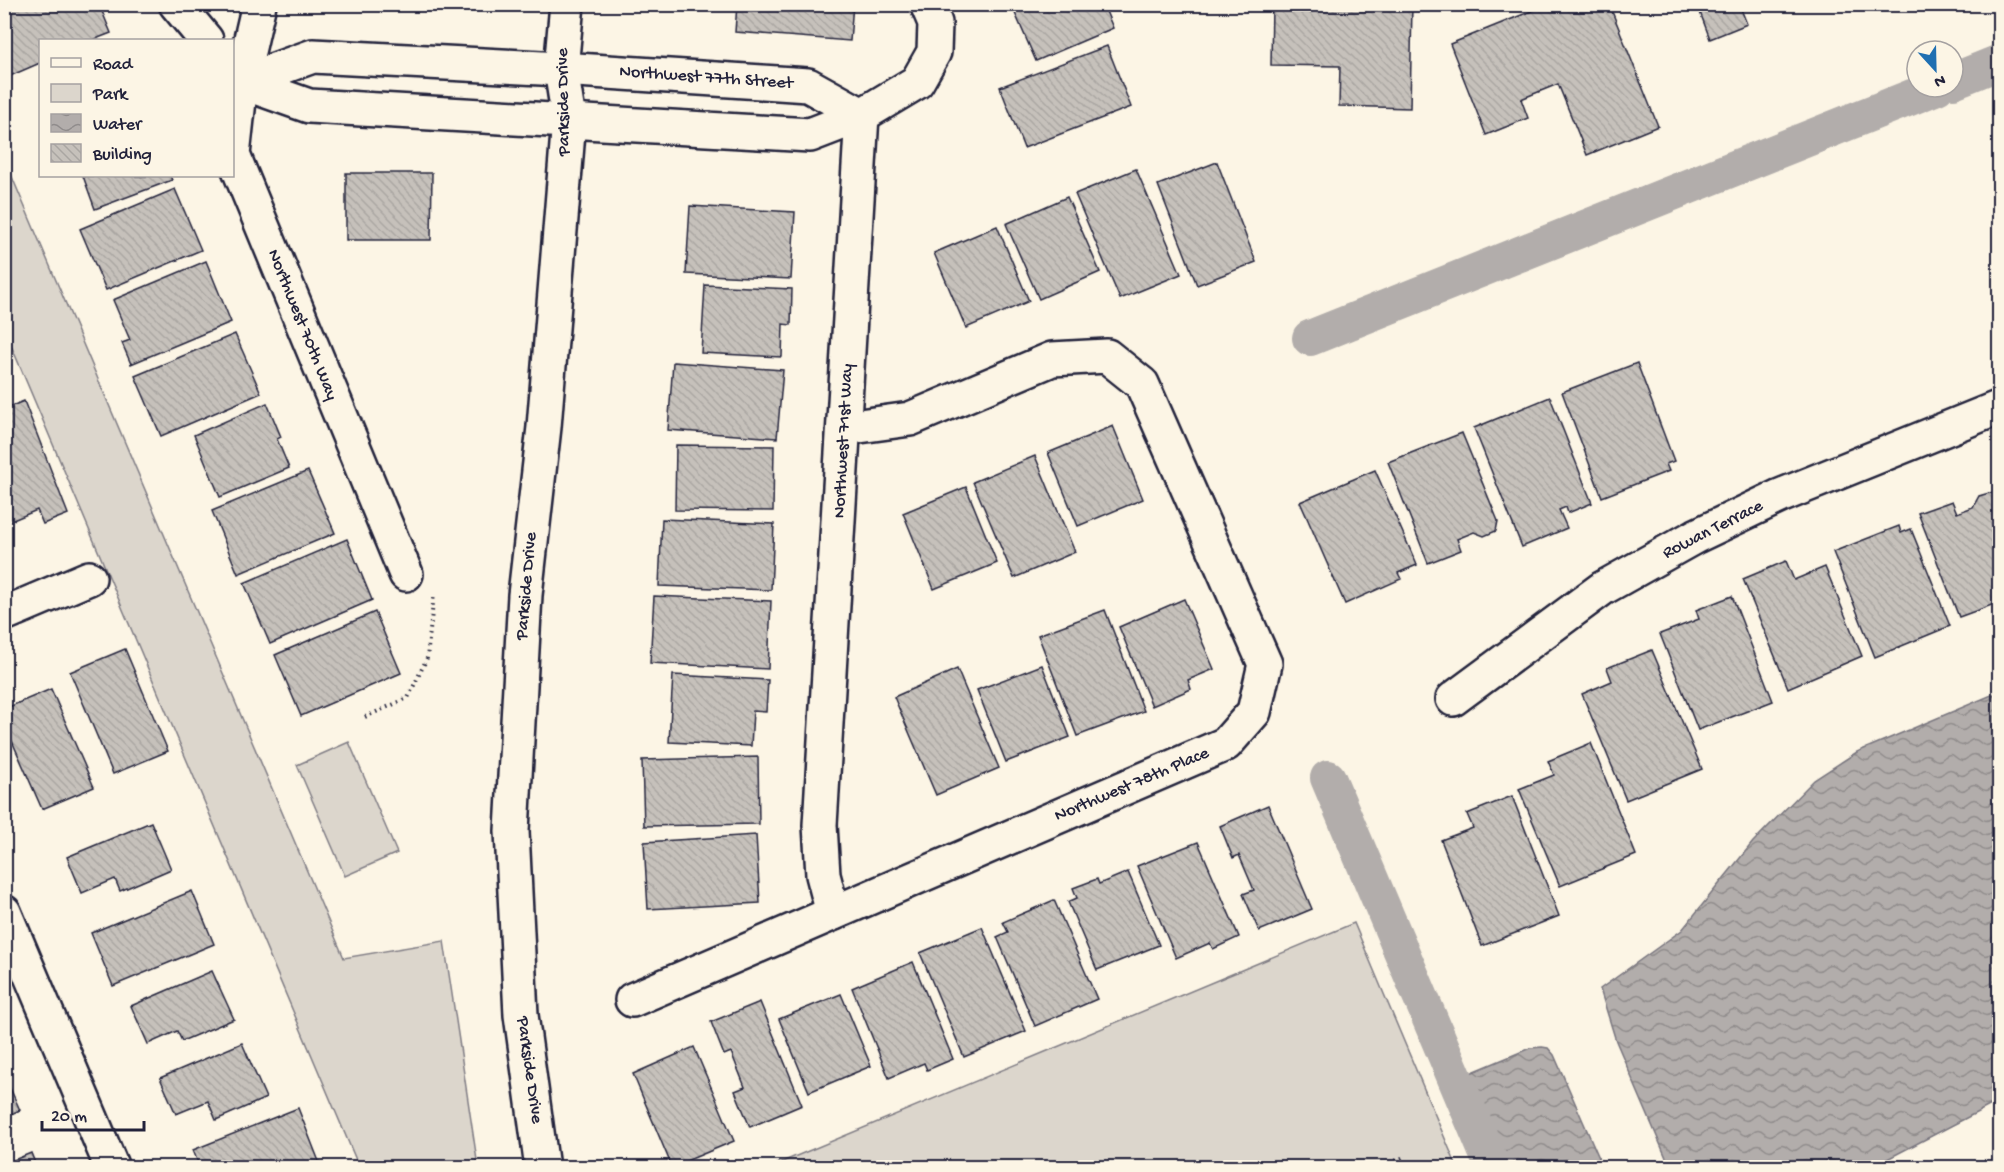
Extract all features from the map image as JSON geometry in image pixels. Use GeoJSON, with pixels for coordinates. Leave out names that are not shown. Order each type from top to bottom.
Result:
{"type":"FeatureCollection","features":[{"type":"Feature","properties":{"kind":"street"},"geometry":{"type":"LineString","coordinates":[[176,4],[205,39]]}},
{"type":"Feature","properties":{"kind":"street","name":"Northwest 70th Way"},"geometry":{"type":"LineString","coordinates":[[234,116],[236,77],[259,4]]}},
{"type":"Feature","properties":{"kind":"street","name":"Parkside Drive"},"geometry":{"type":"LineString","coordinates":[[542,1167],[521,1015],[512,831],[525,595],[544,427],[569,120],[561,69],[567,4]]}},
{"type":"Feature","properties":{"kind":"street"},"geometry":{"type":"LineString","coordinates":[[236,77],[309,106],[810,135],[862,115],[917,82],[934,52],[935,23],[927,4]]}},
{"type":"Feature","properties":{"kind":"street","name":"Northwest 77th Street"},"geometry":{"type":"LineString","coordinates":[[236,77],[313,56],[561,69],[808,85],[862,115]]}},
{"type":"Feature","properties":{"kind":"street"},"geometry":{"type":"LineString","coordinates":[[361,109],[365,58]]}},
{"type":"Feature","properties":{"kind":"street"},"geometry":{"type":"LineString","coordinates":[[772,133],[775,83]]}},
{"type":"Feature","properties":{"kind":"street","name":"Northwest 71st Way"},"geometry":{"type":"LineString","coordinates":[[833,913],[823,875],[820,825],[862,115]]}},
{"type":"Feature","properties":{"kind":"street","name":"Northwest 70th Way"},"geometry":{"type":"LineString","coordinates":[[234,160],[406,574]]}},
{"type":"Feature","properties":{"kind":"street","name":"Northwest 78th Place"},"geometry":{"type":"LineString","coordinates":[[632,1000],[1226,744],[1254,712],[1264,664],[1142,384],[1107,356],[1052,359],[910,419],[845,428]]}},
{"type":"Feature","properties":{"kind":"street","name":"Rowan Terrace"},"geometry":{"type":"LineString","coordinates":[[1453,699],[1603,588],[1696,536],[1780,496],[2000,407]]}},
{"type":"Feature","properties":{"kind":"street"},"geometry":{"type":"LineString","coordinates":[[4,614],[89,578]]}},
{"type":"Feature","properties":{"kind":"street"},"geometry":{"type":"LineString","coordinates":[[4,912],[112,1167]]}},
{"type":"Feature","properties":{"kind":"path"},"geometry":{"type":"LineString","coordinates":[[365,717],[408,698],[427,658],[434,589]]}},
{"type":"Feature","properties":{"kind":"path"},"geometry":{"type":"LineString","coordinates":[[1379,1167],[1404,1157]]}},
{"type":"Feature","properties":{"kind":"green space"},"geometry":{"type":"Polygon","coordinates":[[[4,158],[344,958],[444,941],[478,1167],[359,1167],[5,331],[4,158]]]}},
{"type":"Feature","properties":{"kind":"green space"},"geometry":{"type":"Polygon","coordinates":[[[349,742],[397,853],[345,876],[297,765],[349,742]]]}},
{"type":"Feature","properties":{"kind":"green space"},"geometry":{"type":"Polygon","coordinates":[[[1354,923],[1457,1167],[770,1167],[1354,923]]]}},
{"type":"Feature","properties":{"kind":"water"},"geometry":{"type":"Polygon","coordinates":[[[1994,694],[2000,695],[1999,1101],[1872,1167],[1670,1167],[1616,1041],[1600,989],[1682,930],[1753,842],[1814,780],[1857,752],[1994,694]]]}},
{"type":"Feature","properties":{"kind":"water"},"geometry":{"type":"Polygon","coordinates":[[[1530,1048],[1548,1048],[1554,1055],[1603,1167],[1493,1167],[1456,1079],[1530,1048]]]}},
{"type":"Feature","properties":{"kind":"building"},"geometry":{"type":"Polygon","coordinates":[[[11,4],[99,4],[111,33],[96,39],[39,39],[39,63],[10,76],[4,63],[4,7],[11,4]]]}},
{"type":"Feature","properties":{"kind":"building"},"geometry":{"type":"Polygon","coordinates":[[[344,4],[459,4],[458,11],[344,6],[344,4]]]}},
{"type":"Feature","properties":{"kind":"building"},"geometry":{"type":"Polygon","coordinates":[[[737,4],[853,4],[850,41],[735,32],[737,4]]]}},
{"type":"Feature","properties":{"kind":"building"},"geometry":{"type":"Polygon","coordinates":[[[1011,4],[1103,4],[1113,28],[1036,61],[1011,4]]]}},
{"type":"Feature","properties":{"kind":"building"},"geometry":{"type":"Polygon","coordinates":[[[1272,4],[1412,4],[1410,108],[1339,106],[1340,66],[1271,65],[1272,4]]]}},
{"type":"Feature","properties":{"kind":"building"},"geometry":{"type":"Polygon","coordinates":[[[1537,4],[1609,4],[1658,126],[1587,155],[1558,84],[1521,99],[1528,118],[1486,135],[1450,44],[1539,8],[1537,4]]]}},
{"type":"Feature","properties":{"kind":"building"},"geometry":{"type":"Polygon","coordinates":[[[1697,4],[1739,4],[1747,24],[1710,39],[1697,4]]]}},
{"type":"Feature","properties":{"kind":"building"},"geometry":{"type":"Polygon","coordinates":[[[1107,46],[1131,107],[1024,148],[1000,87],[1107,46]]]}},
{"type":"Feature","properties":{"kind":"building"},"geometry":{"type":"Polygon","coordinates":[[[1217,162],[1256,262],[1197,285],[1158,185],[1217,162]]]}},
{"type":"Feature","properties":{"kind":"building"},"geometry":{"type":"Polygon","coordinates":[[[1136,169],[1181,274],[1120,299],[1075,194],[1136,169]]]}},
{"type":"Feature","properties":{"kind":"building"},"geometry":{"type":"Polygon","coordinates":[[[346,173],[432,173],[431,240],[346,240],[346,173]]]}},
{"type":"Feature","properties":{"kind":"building"},"geometry":{"type":"Polygon","coordinates":[[[83,177],[170,177],[172,180],[95,209],[83,177]]]}},
{"type":"Feature","properties":{"kind":"building"},"geometry":{"type":"Polygon","coordinates":[[[175,189],[201,250],[106,290],[80,229],[175,189]]]}},
{"type":"Feature","properties":{"kind":"building"},"geometry":{"type":"Polygon","coordinates":[[[1067,197],[1100,272],[1039,299],[1006,224],[1067,197]]]}},
{"type":"Feature","properties":{"kind":"building"},"geometry":{"type":"Polygon","coordinates":[[[690,206],[795,212],[791,279],[686,274],[690,206]]]}},
{"type":"Feature","properties":{"kind":"building"},"geometry":{"type":"Polygon","coordinates":[[[997,226],[1029,301],[966,328],[934,253],[997,226]]]}},
{"type":"Feature","properties":{"kind":"building"},"geometry":{"type":"Polygon","coordinates":[[[206,261],[231,322],[131,364],[122,343],[130,340],[113,300],[206,261]]]}},
{"type":"Feature","properties":{"kind":"building"},"geometry":{"type":"Polygon","coordinates":[[[705,285],[792,289],[791,325],[783,324],[782,357],[701,353],[705,285]]]}},
{"type":"Feature","properties":{"kind":"building"},"geometry":{"type":"Polygon","coordinates":[[[235,334],[261,393],[161,436],[135,376],[235,334]]]}},
{"type":"Feature","properties":{"kind":"building"},"geometry":{"type":"Polygon","coordinates":[[[673,362],[783,370],[777,438],[668,430],[673,362]]]}},
{"type":"Feature","properties":{"kind":"building"},"geometry":{"type":"Polygon","coordinates":[[[1637,363],[1674,461],[1666,464],[1669,471],[1602,497],[1562,392],[1637,363]]]}},
{"type":"Feature","properties":{"kind":"building"},"geometry":{"type":"Polygon","coordinates":[[[1550,397],[1592,503],[1568,513],[1566,507],[1559,510],[1567,528],[1522,547],[1474,428],[1550,397]]]}},
{"type":"Feature","properties":{"kind":"building"},"geometry":{"type":"Polygon","coordinates":[[[24,401],[68,514],[43,524],[37,510],[6,523],[4,519],[4,409],[24,401]]]}},
{"type":"Feature","properties":{"kind":"building"},"geometry":{"type":"Polygon","coordinates":[[[267,403],[281,437],[277,439],[289,468],[220,497],[194,435],[267,403]]]}},
{"type":"Feature","properties":{"kind":"building"},"geometry":{"type":"Polygon","coordinates":[[[1113,426],[1143,499],[1078,526],[1048,453],[1113,426]]]}},
{"type":"Feature","properties":{"kind":"building"},"geometry":{"type":"Polygon","coordinates":[[[1462,433],[1498,521],[1496,531],[1484,536],[1474,532],[1457,539],[1461,550],[1428,563],[1388,462],[1462,433]]]}},
{"type":"Feature","properties":{"kind":"building"},"geometry":{"type":"Polygon","coordinates":[[[676,445],[774,446],[773,511],[675,510],[676,445]]]}},
{"type":"Feature","properties":{"kind":"building"},"geometry":{"type":"Polygon","coordinates":[[[1035,456],[1075,552],[1014,578],[973,482],[1035,456]]]}},
{"type":"Feature","properties":{"kind":"building"},"geometry":{"type":"Polygon","coordinates":[[[1375,470],[1417,565],[1398,573],[1401,579],[1345,604],[1300,502],[1375,470]]]}},
{"type":"Feature","properties":{"kind":"building"},"geometry":{"type":"Polygon","coordinates":[[[308,471],[335,533],[238,574],[212,511],[308,471]]]}},
{"type":"Feature","properties":{"kind":"building"},"geometry":{"type":"Polygon","coordinates":[[[966,487],[997,563],[934,589],[903,513],[966,487]]]}},
{"type":"Feature","properties":{"kind":"building"},"geometry":{"type":"Polygon","coordinates":[[[1989,493],[1997,494],[2000,499],[2000,602],[1959,617],[1918,513],[1952,501],[1957,513],[1973,507],[1979,496],[1989,493]]]}},
{"type":"Feature","properties":{"kind":"building"},"geometry":{"type":"Polygon","coordinates":[[[662,519],[774,524],[771,590],[659,586],[662,519]]]}},
{"type":"Feature","properties":{"kind":"building"},"geometry":{"type":"Polygon","coordinates":[[[1899,526],[1901,533],[1911,529],[1950,626],[1875,657],[1833,552],[1899,526]]]}},
{"type":"Feature","properties":{"kind":"building"},"geometry":{"type":"Polygon","coordinates":[[[347,539],[372,600],[270,644],[244,583],[347,539]]]}},
{"type":"Feature","properties":{"kind":"building"},"geometry":{"type":"Polygon","coordinates":[[[1786,561],[1794,580],[1825,567],[1862,656],[1788,688],[1743,579],[1786,561]]]}},
{"type":"Feature","properties":{"kind":"building"},"geometry":{"type":"Polygon","coordinates":[[[654,596],[771,601],[768,669],[650,663],[654,596]]]}},
{"type":"Feature","properties":{"kind":"building"},"geometry":{"type":"Polygon","coordinates":[[[1732,596],[1773,701],[1698,730],[1660,634],[1699,619],[1696,610],[1732,596]]]}},
{"type":"Feature","properties":{"kind":"building"},"geometry":{"type":"Polygon","coordinates":[[[1184,599],[1214,669],[1188,680],[1191,689],[1152,706],[1119,627],[1184,599]]]}},
{"type":"Feature","properties":{"kind":"building"},"geometry":{"type":"Polygon","coordinates":[[[1105,610],[1144,711],[1077,736],[1038,635],[1105,610]]]}},
{"type":"Feature","properties":{"kind":"building"},"geometry":{"type":"Polygon","coordinates":[[[375,612],[401,673],[301,716],[275,655],[375,612]]]}},
{"type":"Feature","properties":{"kind":"building"},"geometry":{"type":"Polygon","coordinates":[[[125,649],[168,751],[113,774],[70,672],[125,649]]]}},
{"type":"Feature","properties":{"kind":"building"},"geometry":{"type":"Polygon","coordinates":[[[1652,650],[1702,769],[1626,800],[1582,694],[1612,681],[1607,668],[1652,650]]]}},
{"type":"Feature","properties":{"kind":"building"},"geometry":{"type":"Polygon","coordinates":[[[1042,665],[1070,737],[1006,762],[977,690],[1042,665]]]}},
{"type":"Feature","properties":{"kind":"building"},"geometry":{"type":"Polygon","coordinates":[[[957,669],[999,768],[936,795],[894,697],[957,669]]]}},
{"type":"Feature","properties":{"kind":"building"},"geometry":{"type":"Polygon","coordinates":[[[673,675],[768,680],[766,712],[753,711],[751,746],[669,742],[673,675]]]}},
{"type":"Feature","properties":{"kind":"building"},"geometry":{"type":"Polygon","coordinates":[[[51,689],[94,787],[42,809],[4,723],[4,709],[51,689]]]}},
{"type":"Feature","properties":{"kind":"building"},"geometry":{"type":"Polygon","coordinates":[[[1591,743],[1636,855],[1560,886],[1519,789],[1554,775],[1548,761],[1591,743]]]}},
{"type":"Feature","properties":{"kind":"building"},"geometry":{"type":"Polygon","coordinates":[[[758,757],[759,824],[644,826],[642,760],[758,757]]]}},
{"type":"Feature","properties":{"kind":"building"},"geometry":{"type":"Polygon","coordinates":[[[1512,796],[1559,916],[1482,946],[1441,840],[1473,828],[1467,814],[1512,796]]]}},
{"type":"Feature","properties":{"kind":"building"},"geometry":{"type":"Polygon","coordinates":[[[1268,805],[1312,909],[1259,931],[1243,894],[1254,890],[1239,855],[1233,858],[1220,826],[1268,805]]]}},
{"type":"Feature","properties":{"kind":"building"},"geometry":{"type":"Polygon","coordinates":[[[151,822],[171,869],[120,891],[115,879],[82,893],[67,857],[151,822]]]}},
{"type":"Feature","properties":{"kind":"building"},"geometry":{"type":"Polygon","coordinates":[[[756,835],[760,903],[648,909],[644,842],[756,835]]]}},
{"type":"Feature","properties":{"kind":"building"},"geometry":{"type":"Polygon","coordinates":[[[1198,842],[1239,937],[1213,949],[1210,943],[1176,958],[1137,866],[1198,842]]]}},
{"type":"Feature","properties":{"kind":"building"},"geometry":{"type":"Polygon","coordinates":[[[1128,872],[1159,945],[1097,970],[1068,902],[1077,898],[1073,888],[1097,879],[1099,884],[1128,872]]]}},
{"type":"Feature","properties":{"kind":"building"},"geometry":{"type":"Polygon","coordinates":[[[192,891],[214,944],[113,986],[91,933],[192,891]]]}},
{"type":"Feature","properties":{"kind":"building"},"geometry":{"type":"Polygon","coordinates":[[[1054,900],[1097,999],[1035,1026],[997,937],[1008,932],[1003,922],[1054,900]]]}},
{"type":"Feature","properties":{"kind":"building"},"geometry":{"type":"Polygon","coordinates":[[[982,927],[1026,1031],[964,1057],[920,953],[982,927]]]}},
{"type":"Feature","properties":{"kind":"building"},"geometry":{"type":"Polygon","coordinates":[[[913,962],[953,1059],[927,1070],[924,1063],[889,1078],[852,988],[913,962]]]}},
{"type":"Feature","properties":{"kind":"building"},"geometry":{"type":"Polygon","coordinates":[[[212,971],[234,1019],[182,1041],[177,1031],[148,1044],[131,1006],[212,971]]]}},
{"type":"Feature","properties":{"kind":"building"},"geometry":{"type":"Polygon","coordinates":[[[841,994],[871,1066],[809,1092],[779,1019],[841,994]]]}},
{"type":"Feature","properties":{"kind":"building"},"geometry":{"type":"Polygon","coordinates":[[[760,1002],[802,1105],[750,1127],[735,1091],[745,1087],[731,1052],[724,1055],[711,1022],[760,1002]]]}},
{"type":"Feature","properties":{"kind":"building"},"geometry":{"type":"Polygon","coordinates":[[[242,1043],[266,1098],[216,1120],[208,1101],[176,1114],[160,1078],[242,1043]]]}},
{"type":"Feature","properties":{"kind":"building"},"geometry":{"type":"Polygon","coordinates":[[[694,1047],[734,1141],[672,1167],[633,1074],[694,1047]]]}},
{"type":"Feature","properties":{"kind":"building"},"geometry":{"type":"Polygon","coordinates":[[[4,1075],[20,1110],[4,1117],[4,1075]]]}},
{"type":"Feature","properties":{"kind":"building"},"geometry":{"type":"Polygon","coordinates":[[[298,1108],[320,1164],[311,1168],[200,1168],[193,1150],[298,1108]]]}},
{"type":"Feature","properties":{"kind":"building"},"geometry":{"type":"Polygon","coordinates":[[[4,1153],[9,1162],[31,1153],[37,1168],[4,1168],[4,1153]]]}},
{"type":"Feature","properties":{"kind":"waterway"},"geometry":{"type":"LineString","coordinates":[[1965,76],[2000,62]]}},
{"type":"Feature","properties":{"kind":"waterway"},"geometry":{"type":"LineString","coordinates":[[1310,338],[1907,99]]}},
{"type":"Feature","properties":{"kind":"waterway"},"geometry":{"type":"LineString","coordinates":[[1328,778],[1493,1168]]}}]}
